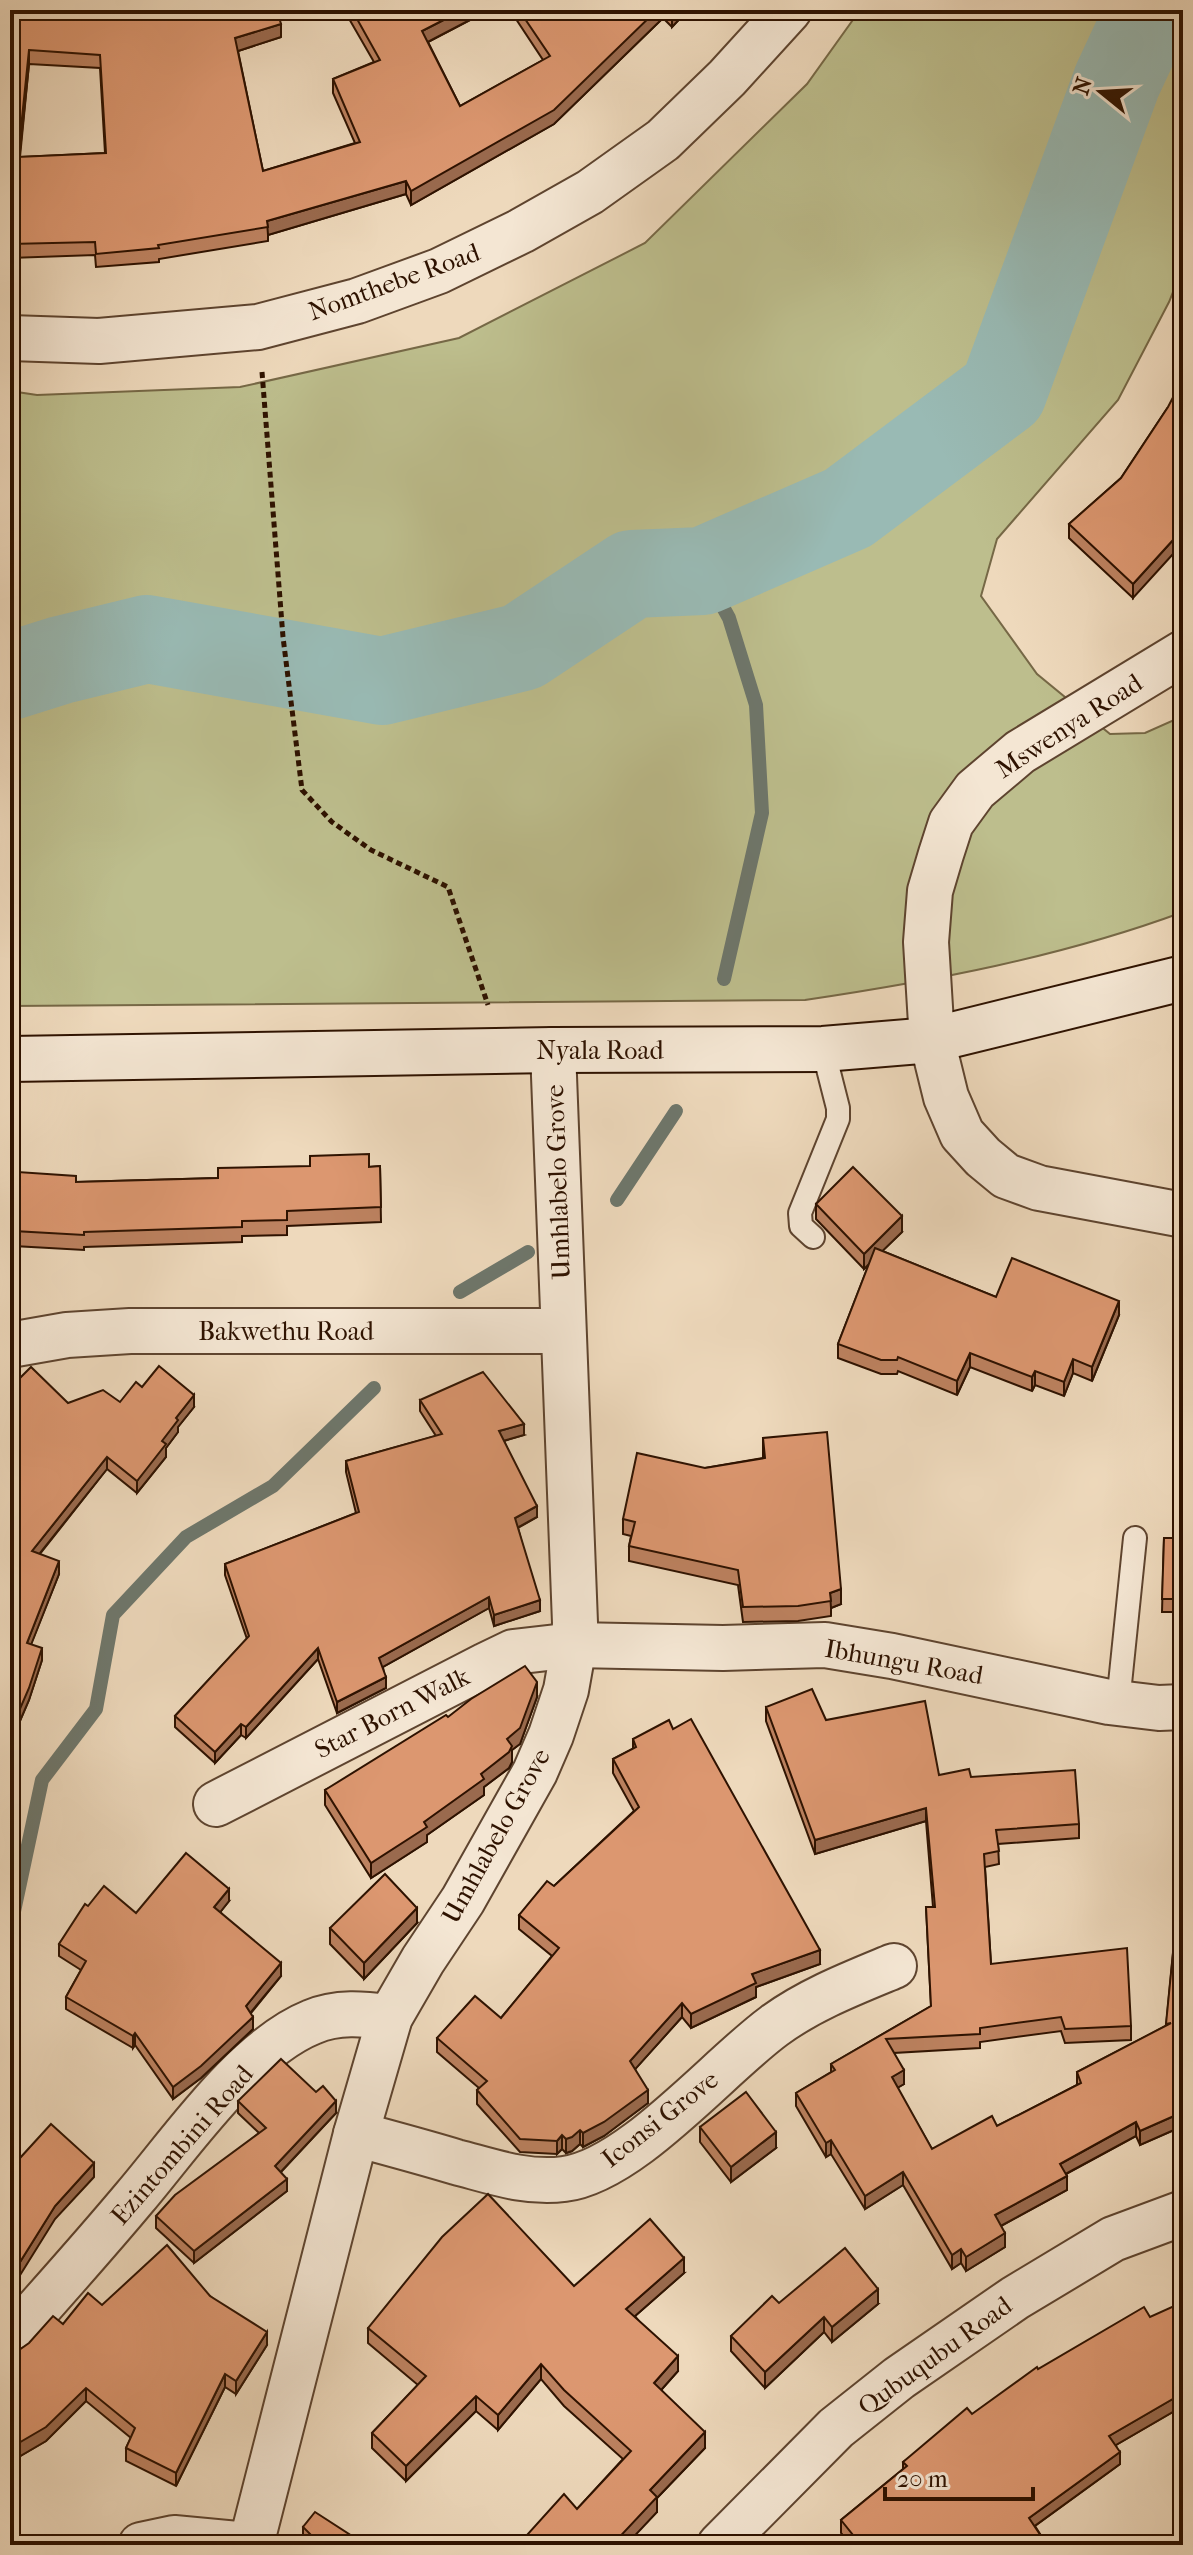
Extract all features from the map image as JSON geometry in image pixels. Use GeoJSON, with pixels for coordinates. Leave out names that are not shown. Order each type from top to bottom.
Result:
{"type":"FeatureCollection","features":[{"type":"Feature","properties":{"kind":"street","name":"Nomthebe Road"},"geometry":{"type":"LineString","coordinates":[[10,338],[99,341],[258,327],[357,301],[439,271],[521,231],[590,192],[663,140],[727,78],[789,10]]}},
{"type":"Feature","properties":{"kind":"street","name":"Mswenya Road"},"geometry":{"type":"LineString","coordinates":[[1183,653],[1020,752],[975,790],[951,823],[930,891],[926,942],[932,1040],[946,1097],[962,1134],[983,1157],[1006,1176],[1039,1188],[1183,1215]]}},
{"type":"Feature","properties":{"kind":"street","name":"Nyala Road"},"geometry":{"type":"LineString","coordinates":[[10,1059],[823,1049],[932,1040],[1183,978]]}},
{"type":"Feature","properties":{"kind":"street","name":"Umhlabelo Grove"},"geometry":{"type":"LineString","coordinates":[[250,2545],[356,2134],[390,2017],[463,1900],[535,1772],[566,1690],[574,1645],[572,1503],[553,1050]]}},
{"type":"Feature","properties":{"kind":"street","name":"Bakwethu Road"},"geometry":{"type":"LineString","coordinates":[[10,1345],[67,1335],[130,1331],[563,1331]]}},
{"type":"Feature","properties":{"kind":"street","name":"Ibhungu Road"},"geometry":{"type":"LineString","coordinates":[[574,1645],[723,1648],[825,1645],[1118,1703],[1159,1708],[1183,1707]]}},
{"type":"Feature","properties":{"kind":"street","name":"Star Born Walk"},"geometry":{"type":"LineString","coordinates":[[216,1804],[513,1652],[574,1645]]}},
{"type":"Feature","properties":{"kind":"street","name":"Iconsi Grove"},"geometry":{"type":"LineString","coordinates":[[356,2134],[515,2178],[565,2179],[584,2174],[606,2164],[643,2139],[774,2026],[808,2005],[894,1966]]}},
{"type":"Feature","properties":{"kind":"street","name":"Ezintombini Road"},"geometry":{"type":"LineString","coordinates":[[10,2340],[206,2111],[270,2048],[295,2030],[330,2016],[356,2013],[390,2017]]}},
{"type":"Feature","properties":{"kind":"street","name":"Qubuqubu Road"},"geometry":{"type":"LineString","coordinates":[[720,2545],[836,2428],[899,2378],[1015,2298],[1113,2239],[1183,2213]]}},
{"type":"Feature","properties":{"kind":"street"},"geometry":{"type":"LineString","coordinates":[[141,2545],[174,2538],[250,2545]]}},
{"type":"Feature","properties":{"kind":"lane"},"geometry":{"type":"LineString","coordinates":[[813,1237],[801,1226],[800,1213],[838,1119],[823,1049]]}},
{"type":"Feature","properties":{"kind":"lane"},"geometry":{"type":"LineString","coordinates":[[1118,1703],[1135,1538]]}},
{"type":"Feature","properties":{"kind":"path"},"geometry":{"type":"LineString","coordinates":[[258,327],[283,637],[302,790],[332,822],[371,850],[448,887],[489,1011]]}},
{"type":"Feature","properties":{"kind":"green space"},"geometry":{"type":"Polygon","coordinates":[[[860,10],[1183,10],[1183,267],[1169,302],[1118,400],[997,539],[981,596],[1037,674],[1110,734],[1145,733],[1183,716],[1183,912],[1044,955],[901,985],[805,1000],[10,1006],[10,391],[37,395],[240,387],[459,338],[645,243],[807,84],[860,10]]]}},
{"type":"Feature","properties":{"kind":"building"},"geometry":{"type":"Polygon","coordinates":[[[10,10],[277,10],[281,24],[235,38],[263,171],[360,142],[333,79],[380,60],[352,10],[463,10],[422,31],[460,106],[550,56],[519,10],[657,10],[554,110],[411,191],[406,181],[267,221],[268,227],[158,245],[159,248],[96,254],[95,242],[10,244],[10,10]],[[29,50],[18,157],[106,153],[100,55],[29,50]]]}},
{"type":"Feature","properties":{"kind":"building"},"geometry":{"type":"Polygon","coordinates":[[[1183,378],[1183,529],[1133,584],[1069,524],[1121,478],[1168,407],[1183,378]]]}},
{"type":"Feature","properties":{"kind":"building"},"geometry":{"type":"Polygon","coordinates":[[[369,1154],[369,1167],[380,1166],[381,1207],[287,1211],[287,1220],[242,1221],[242,1227],[84,1232],[84,1235],[14,1231],[18,1172],[76,1176],[76,1182],[218,1178],[218,1168],[310,1166],[310,1156],[369,1154]]]}},
{"type":"Feature","properties":{"kind":"building"},"geometry":{"type":"Polygon","coordinates":[[[853,1167],[902,1216],[864,1254],[816,1204],[853,1167]]]}},
{"type":"Feature","properties":{"kind":"building"},"geometry":{"type":"Polygon","coordinates":[[[875,1248],[996,1297],[1012,1258],[1119,1301],[1092,1367],[1073,1359],[1064,1382],[1035,1371],[1032,1377],[970,1353],[957,1381],[898,1357],[897,1360],[881,1360],[838,1344],[875,1248]]]}},
{"type":"Feature","properties":{"kind":"building"},"geometry":{"type":"Polygon","coordinates":[[[159,1366],[194,1395],[162,1441],[166,1444],[137,1481],[107,1457],[32,1551],[59,1561],[27,1643],[42,1648],[10,1732],[10,1388],[31,1367],[68,1403],[103,1390],[120,1402],[136,1382],[142,1387],[159,1366]]]}},
{"type":"Feature","properties":{"kind":"building"},"geometry":{"type":"Polygon","coordinates":[[[483,1372],[524,1424],[499,1431],[537,1506],[515,1518],[540,1600],[494,1615],[489,1597],[379,1658],[386,1677],[337,1702],[318,1648],[246,1727],[241,1724],[215,1752],[175,1716],[249,1636],[225,1564],[359,1512],[346,1461],[442,1434],[420,1400],[483,1372]]]}},
{"type":"Feature","properties":{"kind":"building"},"geometry":{"type":"Polygon","coordinates":[[[827,1432],[841,1589],[830,1593],[831,1601],[798,1606],[743,1607],[738,1570],[629,1546],[635,1522],[623,1519],[637,1453],[705,1468],[765,1458],[763,1438],[827,1432]]]}},
{"type":"Feature","properties":{"kind":"building"},"geometry":{"type":"Polygon","coordinates":[[[1164,1538],[1183,1538],[1183,1631],[1179,1631],[1179,1599],[1162,1599],[1164,1538]]]}},
{"type":"Feature","properties":{"kind":"building"},"geometry":{"type":"Polygon","coordinates":[[[525,1666],[537,1682],[520,1728],[507,1739],[512,1746],[509,1752],[481,1774],[484,1779],[424,1822],[427,1827],[371,1863],[325,1790],[446,1715],[448,1717],[525,1666]]]}},
{"type":"Feature","properties":{"kind":"building"},"geometry":{"type":"Polygon","coordinates":[[[812,1689],[826,1720],[925,1701],[939,1775],[969,1769],[971,1777],[1075,1770],[1079,1824],[996,1830],[999,1851],[984,1854],[991,1964],[1127,1948],[1131,2026],[1065,2029],[1061,2017],[980,2028],[980,2034],[886,2039],[904,2070],[892,2077],[932,2149],[992,2116],[997,2126],[1081,2083],[1077,2072],[1171,2023],[1166,2024],[1183,1850],[1183,2112],[1140,2131],[1136,2122],[1060,2164],[1067,2176],[995,2215],[1005,2233],[966,2257],[961,2249],[952,2255],[903,2172],[865,2196],[831,2140],[826,2143],[796,2093],[835,2070],[831,2064],[931,2006],[926,1907],[935,1907],[926,1808],[815,1840],[766,1707],[812,1689]]]}},
{"type":"Feature","properties":{"kind":"building"},"geometry":{"type":"Polygon","coordinates":[[[691,1719],[820,1950],[752,1974],[756,1983],[691,2014],[682,2003],[630,2061],[648,2090],[604,2122],[583,2133],[580,2130],[566,2139],[562,2135],[557,2141],[520,2139],[477,2090],[487,2081],[437,2038],[475,1996],[501,2018],[559,1948],[519,1915],[547,1881],[554,1886],[639,1807],[613,1759],[636,1747],[633,1739],[669,1720],[673,1729],[691,1719]]]}},
{"type":"Feature","properties":{"kind":"building"},"geometry":{"type":"Polygon","coordinates":[[[186,1853],[229,1889],[214,1907],[281,1963],[246,2006],[253,2017],[201,2066],[173,2087],[135,2033],[133,2036],[66,1997],[86,1961],[59,1944],[85,1904],[88,1906],[104,1886],[136,1913],[186,1853]]]}},
{"type":"Feature","properties":{"kind":"building"},"geometry":{"type":"Polygon","coordinates":[[[385,1874],[417,1908],[364,1963],[330,1928],[385,1874]]]}},
{"type":"Feature","properties":{"kind":"building"},"geometry":{"type":"Polygon","coordinates":[[[281,2059],[316,2092],[323,2086],[336,2101],[275,2166],[287,2179],[194,2251],[156,2216],[175,2195],[266,2128],[238,2101],[281,2059]]]}},
{"type":"Feature","properties":{"kind":"building"},"geometry":{"type":"Polygon","coordinates":[[[746,2092],[776,2132],[731,2167],[700,2127],[746,2092]]]}},
{"type":"Feature","properties":{"kind":"building"},"geometry":{"type":"Polygon","coordinates":[[[51,2124],[94,2163],[55,2206],[10,2278],[10,2169],[51,2124]]]}},
{"type":"Feature","properties":{"kind":"building"},"geometry":{"type":"Polygon","coordinates":[[[488,2194],[574,2286],[650,2219],[684,2258],[626,2309],[678,2356],[654,2383],[705,2432],[650,2490],[657,2497],[612,2545],[518,2545],[564,2494],[577,2509],[631,2451],[564,2390],[541,2364],[498,2415],[476,2396],[406,2466],[372,2433],[426,2376],[368,2328],[442,2237],[488,2194]]]}},
{"type":"Feature","properties":{"kind":"building"},"geometry":{"type":"Polygon","coordinates":[[[167,2245],[210,2296],[267,2332],[236,2381],[225,2374],[176,2473],[126,2448],[135,2428],[86,2388],[46,2427],[10,2448],[10,2351],[19,2350],[29,2343],[53,2316],[63,2324],[88,2293],[102,2305],[167,2245]]]}},
{"type":"Feature","properties":{"kind":"building"},"geometry":{"type":"Polygon","coordinates":[[[845,2248],[878,2289],[832,2327],[824,2317],[765,2372],[731,2336],[772,2296],[779,2303],[845,2248]]]}},
{"type":"Feature","properties":{"kind":"building"},"geometry":{"type":"Polygon","coordinates":[[[1183,2302],[1183,2393],[1109,2436],[1120,2452],[1029,2518],[1047,2545],[861,2545],[841,2520],[907,2466],[903,2462],[967,2408],[972,2414],[1037,2367],[1144,2307],[1150,2317],[1183,2302]]]}},
{"type":"Feature","properties":{"kind":"building"},"geometry":{"type":"Polygon","coordinates":[[[315,2512],[366,2545],[319,2545],[303,2527],[315,2512]]]}},
{"type":"Feature","properties":{"kind":"building"},"geometry":{"type":"Polygon","coordinates":[[[10,2522],[27,2545],[10,2545],[10,2522]]]}},
{"type":"Feature","properties":{"kind":"waterway"},"geometry":{"type":"LineString","coordinates":[[10,676],[147,639],[382,681],[522,647],[632,574],[703,571],[848,508],[1003,392],[1117,81],[1150,10]]}},
{"type":"Feature","properties":{"kind":"waterway"},"geometry":{"type":"LineString","coordinates":[[703,571],[729,618],[756,705],[762,813],[724,979]]}},
{"type":"Feature","properties":{"kind":"waterway"},"geometry":{"type":"LineString","coordinates":[[617,1200],[676,1111]]}},
{"type":"Feature","properties":{"kind":"waterway"},"geometry":{"type":"LineString","coordinates":[[460,1292],[528,1252]]}},
{"type":"Feature","properties":{"kind":"waterway"},"geometry":{"type":"LineString","coordinates":[[10,1930],[42,1780],[96,1709],[113,1615],[186,1537],[273,1486],[374,1388]]}}]}
